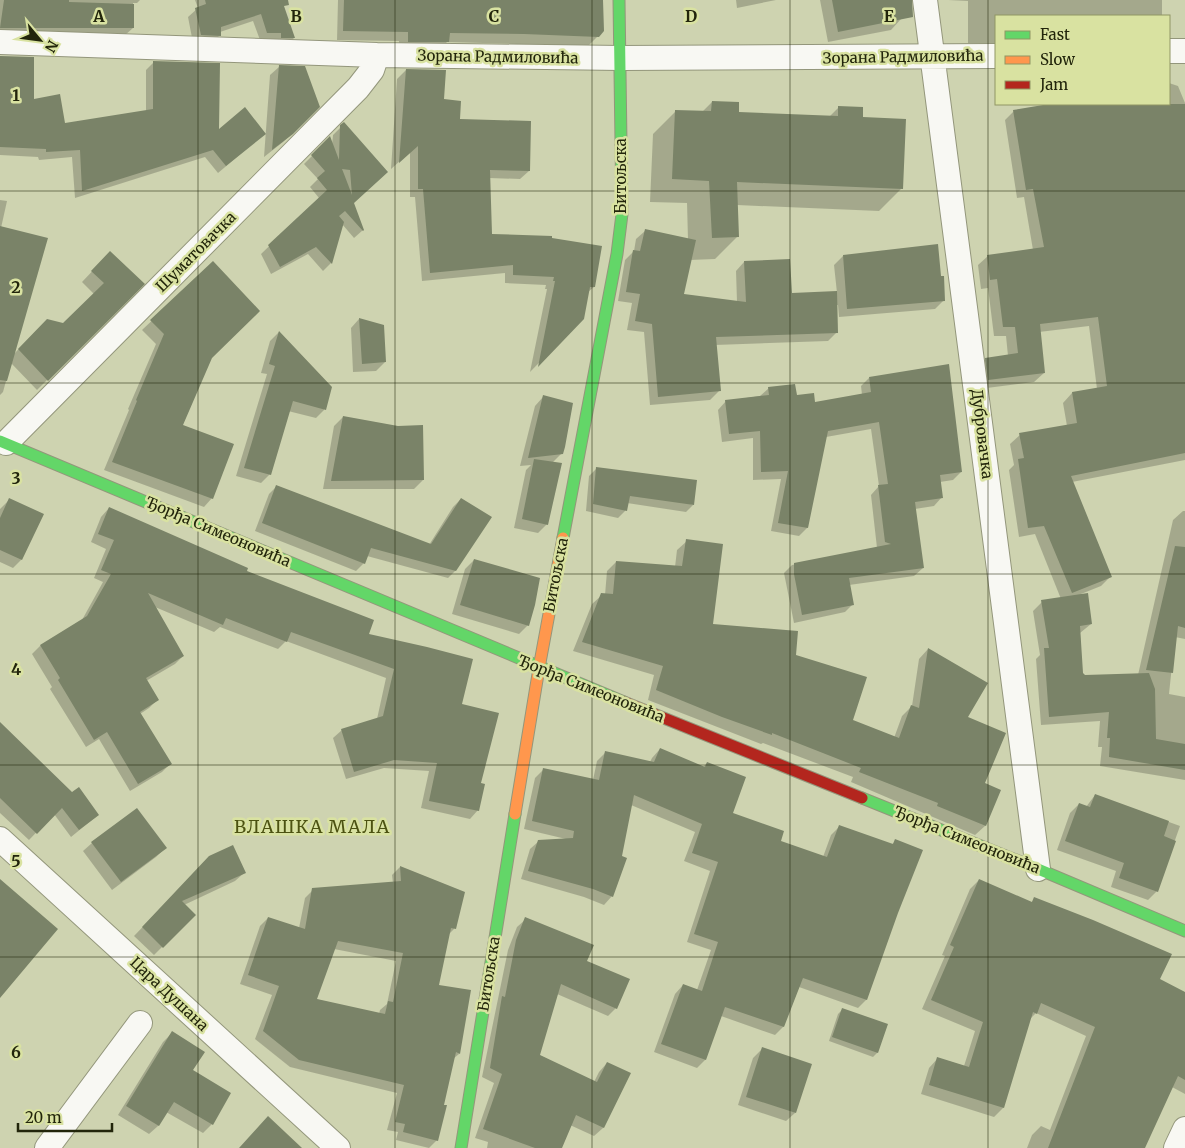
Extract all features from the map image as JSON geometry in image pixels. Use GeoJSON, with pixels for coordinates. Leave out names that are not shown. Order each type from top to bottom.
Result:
{"type":"FeatureCollection","features":[{"type":"Feature","properties":{"kind":"street","name":"Битољска"},"geometry":{"type":"LineString","coordinates":[[461,1148],[539,668],[617,254],[622,214],[619,0]]}},
{"type":"Feature","properties":{"kind":"street","name":"Дубровачка"},"geometry":{"type":"LineString","coordinates":[[925,0],[1038,869]]}},
{"type":"Feature","properties":{"kind":"street","name":"Зорана Радмиловића"},"geometry":{"type":"LineString","coordinates":[[0,42],[377,55],[620,58],[995,56]]}},
{"type":"Feature","properties":{"kind":"street"},"geometry":{"type":"LineString","coordinates":[[1170,51],[1185,51]]}},
{"type":"Feature","properties":{"kind":"street","name":"Шуматовачка"},"geometry":{"type":"LineString","coordinates":[[3,442],[358,88],[372,70],[377,55]]}},
{"type":"Feature","properties":{"kind":"street","name":"Ђорђа Симеоновића"},"geometry":{"type":"LineString","coordinates":[[3,442],[539,668],[1038,869],[1185,931]]}},
{"type":"Feature","properties":{"kind":"street","name":"Цара Душана"},"geometry":{"type":"LineString","coordinates":[[0,839],[338,1148]]}},
{"type":"Feature","properties":{"kind":"street"},"geometry":{"type":"LineString","coordinates":[[47,1148],[140,1023]]}},
{"type":"Feature","properties":{"kind":"street"},"geometry":{"type":"LineString","coordinates":[[1176,1148],[1185,1129]]}},
{"type":"Feature","properties":{"kind":"building"},"geometry":{"type":"Polygon","coordinates":[[[4,0],[69,0],[69,2],[134,4],[134,28],[0,28],[4,0]]]}},
{"type":"Feature","properties":{"kind":"building"},"geometry":{"type":"Polygon","coordinates":[[[205,0],[288,0],[289,5],[284,6],[295,38],[281,38],[281,33],[267,33],[261,14],[221,27],[221,36],[201,35],[195,8],[206,4],[205,0]]]}},
{"type":"Feature","properties":{"kind":"building"},"geometry":{"type":"Polygon","coordinates":[[[344,0],[603,0],[604,31],[599,37],[450,33],[449,42],[408,42],[408,32],[343,31],[344,0]]]}},
{"type":"Feature","properties":{"kind":"building"},"geometry":{"type":"Polygon","coordinates":[[[832,0],[912,0],[913,17],[838,32],[832,0]]]}},
{"type":"Feature","properties":{"kind":"building"},"geometry":{"type":"Polygon","coordinates":[[[0,56],[34,57],[34,99],[60,94],[65,123],[153,109],[153,61],[220,63],[219,129],[245,107],[266,134],[226,166],[213,150],[82,191],[80,150],[46,152],[46,149],[0,147],[0,56]]]}},
{"type":"Feature","properties":{"kind":"building"},"geometry":{"type":"Polygon","coordinates":[[[279,65],[305,66],[320,107],[293,134],[272,150],[279,65]]]}},
{"type":"Feature","properties":{"kind":"building"},"geometry":{"type":"Polygon","coordinates":[[[406,69],[446,70],[444,99],[461,101],[460,119],[531,121],[530,171],[490,170],[492,234],[552,236],[552,238],[602,246],[595,287],[590,287],[584,319],[538,367],[555,281],[553,281],[554,277],[513,275],[513,265],[430,273],[423,189],[418,189],[418,146],[399,163],[406,69]]]}},
{"type":"Feature","properties":{"kind":"building"},"geometry":{"type":"Polygon","coordinates":[[[712,101],[739,102],[739,112],[838,116],[838,106],[863,107],[863,117],[906,119],[903,189],[737,182],[739,237],[712,238],[709,181],[672,179],[675,110],[711,111],[712,101]]]}},
{"type":"Feature","properties":{"kind":"building"},"geometry":{"type":"Polygon","coordinates":[[[1185,104],[1185,453],[1071,476],[1112,577],[1072,593],[1044,526],[1028,528],[1018,459],[1024,458],[1019,433],[1077,423],[1072,392],[1107,386],[1098,317],[1040,324],[1045,373],[988,380],[985,358],[1018,353],[1015,327],[1003,327],[997,279],[990,280],[987,255],[1044,247],[1033,189],[1026,190],[1013,110],[1043,105],[1185,104]]]}},
{"type":"Feature","properties":{"kind":"building"},"geometry":{"type":"Polygon","coordinates":[[[344,122],[388,172],[354,203],[364,230],[345,211],[339,216],[344,222],[332,264],[316,247],[280,267],[268,245],[327,190],[317,178],[325,171],[311,155],[330,136],[339,160],[340,125],[344,122]],[[342,169],[352,195],[350,170],[342,169]]]}},
{"type":"Feature","properties":{"kind":"building"},"geometry":{"type":"Polygon","coordinates":[[[0,226],[48,238],[7,381],[0,380],[0,226]]]}},
{"type":"Feature","properties":{"kind":"building"},"geometry":{"type":"Polygon","coordinates":[[[645,229],[696,240],[684,294],[746,302],[744,261],[790,259],[792,293],[837,291],[838,333],[716,337],[721,391],[658,397],[652,324],[635,321],[640,294],[626,292],[633,250],[640,251],[645,229]]]}},
{"type":"Feature","properties":{"kind":"building"},"geometry":{"type":"Polygon","coordinates":[[[938,244],[941,276],[944,276],[945,301],[847,309],[843,255],[938,244]]]}},
{"type":"Feature","properties":{"kind":"building"},"geometry":{"type":"Polygon","coordinates":[[[110,251],[145,284],[48,381],[18,349],[47,319],[63,323],[104,283],[91,271],[110,251]]]}},
{"type":"Feature","properties":{"kind":"building"},"geometry":{"type":"Polygon","coordinates":[[[213,261],[260,311],[212,358],[183,425],[234,444],[213,499],[112,462],[164,334],[150,320],[213,261]]]}},
{"type":"Feature","properties":{"kind":"building"},"geometry":{"type":"Polygon","coordinates":[[[359,318],[384,325],[386,362],[362,364],[359,318]]]}},
{"type":"Feature","properties":{"kind":"building"},"geometry":{"type":"Polygon","coordinates":[[[279,331],[332,387],[326,410],[293,401],[271,475],[244,468],[275,366],[269,364],[279,331]]]}},
{"type":"Feature","properties":{"kind":"building"},"geometry":{"type":"Polygon","coordinates":[[[949,364],[962,472],[940,475],[943,498],[915,502],[924,568],[849,578],[854,605],[802,615],[794,574],[794,563],[891,544],[885,542],[878,485],[888,484],[879,422],[828,431],[808,528],[778,523],[788,471],[761,472],[760,431],[729,434],[725,400],[769,395],[768,387],[795,384],[797,395],[814,393],[815,402],[871,392],[869,377],[949,364]]]}},
{"type":"Feature","properties":{"kind":"building"},"geometry":{"type":"Polygon","coordinates":[[[543,395],[573,403],[565,447],[563,454],[528,458],[543,395]]]}},
{"type":"Feature","properties":{"kind":"building"},"geometry":{"type":"Polygon","coordinates":[[[343,416],[398,426],[423,425],[424,480],[331,481],[343,416]]]}},
{"type":"Feature","properties":{"kind":"building"},"geometry":{"type":"Polygon","coordinates":[[[534,459],[562,463],[548,525],[522,519],[534,459]]]}},
{"type":"Feature","properties":{"kind":"building"},"geometry":{"type":"Polygon","coordinates":[[[596,467],[697,480],[694,505],[630,496],[627,511],[593,504],[596,467]]]}},
{"type":"Feature","properties":{"kind":"building"},"geometry":{"type":"Polygon","coordinates":[[[276,485],[431,544],[461,498],[492,517],[456,571],[371,548],[365,564],[262,523],[276,485]]]}},
{"type":"Feature","properties":{"kind":"building"},"geometry":{"type":"Polygon","coordinates":[[[9,498],[44,514],[22,560],[0,550],[0,518],[9,498]]]}},
{"type":"Feature","properties":{"kind":"building"},"geometry":{"type":"Polygon","coordinates":[[[109,507],[248,568],[247,571],[374,620],[369,634],[473,659],[462,704],[499,713],[481,783],[485,784],[479,811],[429,801],[437,763],[394,760],[354,772],[341,729],[383,716],[394,669],[291,632],[287,642],[226,618],[223,625],[148,593],[184,656],[146,678],[159,700],[140,712],[172,764],[138,784],[107,732],[94,740],[58,680],[60,678],[40,645],[87,616],[111,574],[101,570],[114,540],[98,534],[109,507]]]}},
{"type":"Feature","properties":{"kind":"building"},"geometry":{"type":"Polygon","coordinates":[[[686,539],[723,544],[713,624],[798,631],[796,655],[867,677],[853,720],[899,738],[911,705],[919,708],[928,648],[988,683],[968,717],[1006,733],[985,783],[1001,790],[986,826],[937,806],[938,803],[859,772],[861,768],[772,733],[772,735],[722,717],[656,690],[663,666],[582,642],[601,593],[613,594],[616,561],[682,566],[686,539]]]}},
{"type":"Feature","properties":{"kind":"building"},"geometry":{"type":"Polygon","coordinates":[[[1175,546],[1185,547],[1185,628],[1178,626],[1173,673],[1146,670],[1175,546]]]}},
{"type":"Feature","properties":{"kind":"building"},"geometry":{"type":"Polygon","coordinates":[[[474,559],[540,578],[529,626],[460,605],[474,559]]]}},
{"type":"Feature","properties":{"kind":"building"},"geometry":{"type":"Polygon","coordinates":[[[1088,593],[1092,624],[1080,626],[1083,673],[1085,675],[1149,673],[1155,689],[1156,739],[1185,744],[1185,770],[1109,757],[1110,738],[1107,738],[1109,712],[1049,717],[1044,648],[1049,648],[1041,600],[1088,593]]]}},
{"type":"Feature","properties":{"kind":"building"},"geometry":{"type":"Polygon","coordinates":[[[0,722],[72,792],[79,787],[99,815],[79,830],[62,808],[37,834],[0,798],[0,722]]]}},
{"type":"Feature","properties":{"kind":"building"},"geometry":{"type":"Polygon","coordinates":[[[660,748],[705,767],[707,762],[746,777],[733,813],[784,831],[781,841],[827,857],[839,825],[893,844],[895,839],[923,850],[867,1000],[803,978],[784,1027],[725,1007],[706,1060],[661,1044],[683,984],[702,991],[718,942],[694,934],[718,862],[692,853],[702,824],[634,795],[622,856],[627,858],[613,897],[593,889],[528,871],[538,840],[573,838],[574,831],[532,821],[543,768],[599,780],[605,751],[654,762],[660,748]]]}},
{"type":"Feature","properties":{"kind":"building"},"geometry":{"type":"Polygon","coordinates":[[[1095,794],[1169,821],[1164,836],[1176,841],[1158,892],[1119,878],[1124,863],[1065,841],[1079,803],[1090,807],[1095,794]]]}},
{"type":"Feature","properties":{"kind":"building"},"geometry":{"type":"Polygon","coordinates":[[[137,808],[167,848],[121,882],[91,842],[137,808]]]}},
{"type":"Feature","properties":{"kind":"building"},"geometry":{"type":"Polygon","coordinates":[[[233,845],[246,873],[182,901],[196,915],[163,948],[142,927],[209,856],[233,845]]]}},
{"type":"Feature","properties":{"kind":"building"},"geometry":{"type":"Polygon","coordinates":[[[400,866],[465,892],[456,929],[451,928],[439,985],[471,990],[460,1054],[456,1052],[444,1105],[447,1105],[438,1141],[403,1132],[405,1124],[395,1122],[404,1085],[299,1060],[263,1031],[279,986],[248,975],[268,917],[305,929],[312,888],[401,881],[400,866]],[[338,941],[317,999],[385,1014],[388,1001],[393,1002],[403,953],[338,941]]]}},
{"type":"Feature","properties":{"kind":"building"},"geometry":{"type":"Polygon","coordinates":[[[0,879],[58,929],[0,998],[0,879]]]}},
{"type":"Feature","properties":{"kind":"building"},"geometry":{"type":"Polygon","coordinates":[[[979,879],[1032,902],[1034,897],[1172,954],[1160,979],[1185,992],[1185,1080],[1178,1076],[1145,1148],[1048,1148],[1095,1027],[1041,1003],[1037,1014],[1033,1012],[1004,1108],[929,1085],[937,1057],[969,1067],[983,1022],[931,1000],[954,947],[950,945],[979,879]]]}},
{"type":"Feature","properties":{"kind":"building"},"geometry":{"type":"Polygon","coordinates":[[[525,917],[594,945],[587,961],[630,979],[617,1009],[561,984],[540,1055],[597,1082],[607,1062],[631,1073],[604,1128],[576,1115],[562,1148],[535,1148],[483,1129],[502,1074],[490,1068],[502,996],[505,997],[516,940],[525,917]]]}},
{"type":"Feature","properties":{"kind":"building"},"geometry":{"type":"Polygon","coordinates":[[[842,1008],[888,1024],[878,1053],[832,1037],[842,1008]]]}},
{"type":"Feature","properties":{"kind":"building"},"geometry":{"type":"Polygon","coordinates":[[[172,1031],[205,1052],[193,1070],[231,1093],[213,1125],[174,1102],[159,1126],[126,1106],[172,1031]]]}},
{"type":"Feature","properties":{"kind":"building"},"geometry":{"type":"Polygon","coordinates":[[[762,1047],[812,1064],[796,1113],[746,1097],[762,1047]]]}},
{"type":"Feature","properties":{"kind":"building"},"geometry":{"type":"Polygon","coordinates":[[[268,1116],[302,1148],[239,1148],[268,1116]]]}},
{"type":"Feature","properties":{"kind":"traffic: fast"},"geometry":{"type":"LineString","coordinates":[[563,538],[617,254],[622,214],[619,0]]}},
{"type":"Feature","properties":{"kind":"traffic: fast"},"geometry":{"type":"LineString","coordinates":[[0,441],[624,702]]}},
{"type":"Feature","properties":{"kind":"traffic: fast"},"geometry":{"type":"LineString","coordinates":[[862,798],[1185,931]]}},
{"type":"Feature","properties":{"kind":"traffic: fast"},"geometry":{"type":"LineString","coordinates":[[461,1148],[515,814]]}},
{"type":"Feature","properties":{"kind":"traffic: slow"},"geometry":{"type":"LineString","coordinates":[[515,814],[563,538]]}},
{"type":"Feature","properties":{"kind":"traffic: jam"},"geometry":{"type":"LineString","coordinates":[[624,702],[862,798]]}},
{"type":"Feature","properties":{"kind":"district","name":"ВЛАШКА МАЛА"},"geometry":{"type":"Point","coordinates":[312,827]}}]}
